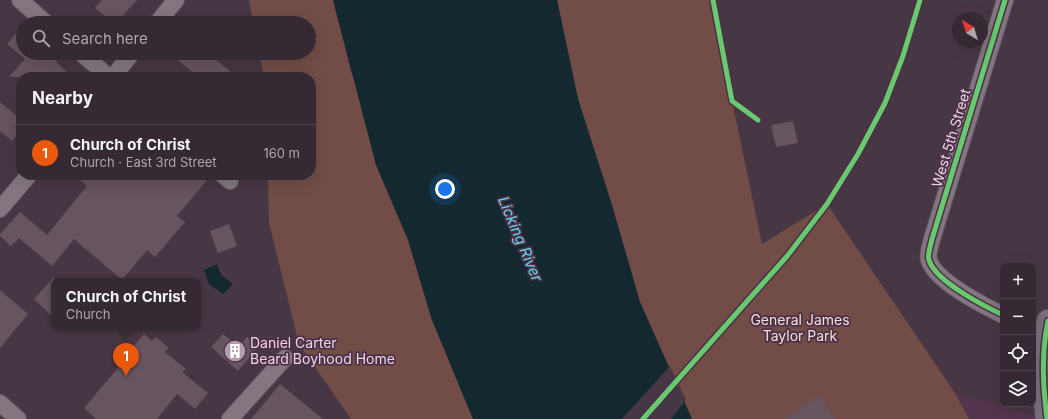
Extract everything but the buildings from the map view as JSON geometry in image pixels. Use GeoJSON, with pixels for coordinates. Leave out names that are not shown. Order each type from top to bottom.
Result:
{"type":"FeatureCollection","features":[{"type":"Feature","properties":{"kind":"main road"},"geometry":{"type":"LineString","coordinates":[[1044,326],[1043,374],[1047,419]]}},
{"type":"Feature","properties":{"kind":"street"},"geometry":{"type":"LineString","coordinates":[[20,0],[38,16]]}},
{"type":"Feature","properties":{"kind":"street"},"geometry":{"type":"LineString","coordinates":[[163,16],[176,0]]}},
{"type":"Feature","properties":{"kind":"street","name":"West 5th Street"},"geometry":{"type":"LineString","coordinates":[[1000,314],[979,304],[944,279],[930,262],[928,256],[1005,0]]}},
{"type":"Feature","properties":{"kind":"street"},"geometry":{"type":"LineString","coordinates":[[89,60],[103,72]]}},
{"type":"Feature","properties":{"kind":"street"},"geometry":{"type":"LineString","coordinates":[[116,72],[126,60]]}},
{"type":"Feature","properties":{"kind":"street"},"geometry":{"type":"LineString","coordinates":[[0,209],[25,180]]}},
{"type":"Feature","properties":{"kind":"street"},"geometry":{"type":"LineString","coordinates":[[230,419],[285,358]]}},
{"type":"Feature","properties":{"kind":"street"},"geometry":{"type":"LineString","coordinates":[[0,404],[18,419]]}},
{"type":"Feature","properties":{"kind":"shaded area"},"geometry":{"type":"Polygon","coordinates":[[[956,393],[1000,406],[1000,407],[1005,407],[1047,419],[969,419],[956,393]]]}},
{"type":"Feature","properties":{"kind":"green space"},"geometry":{"type":"Polygon","coordinates":[[[249,0],[333,0],[351,71],[408,240],[432,320],[473,419],[351,419],[299,344],[269,223],[268,180],[316,180],[316,72],[263,72],[260,60],[316,60],[316,16],[252,16],[249,0]]]}},
{"type":"Feature","properties":{"kind":"green space","name":"General James Taylor Park"},"geometry":{"type":"Polygon","coordinates":[[[557,0],[713,0],[732,101],[762,244],[827,204],[955,393],[969,419],[692,419],[640,302],[611,202],[578,99],[557,0]]]}},
{"type":"Feature","properties":{"kind":"water","name":"Licking River"},"geometry":{"type":"Polygon","coordinates":[[[333,0],[557,0],[578,99],[611,202],[640,302],[692,419],[473,419],[432,320],[408,240],[376,165],[333,0]]]}},
{"type":"Feature","properties":{"kind":"water"},"geometry":{"type":"Polygon","coordinates":[[[217,264],[221,275],[233,284],[223,294],[209,284],[204,270],[217,264]]]}},
{"type":"Feature","properties":{"kind":"pier"},"geometry":{"type":"Polygon","coordinates":[[[670,366],[686,400],[671,419],[622,419],[670,366]]]}},
{"type":"Feature","properties":{"kind":"cycle path"},"geometry":{"type":"LineString","coordinates":[[713,0],[732,101],[758,120]]}},
{"type":"Feature","properties":{"kind":"cycle path"},"geometry":{"type":"LineString","coordinates":[[643,419],[788,255],[827,204],[858,154],[885,103],[903,56],[920,0]]}},
{"type":"Feature","properties":{"kind":"cycle path"},"geometry":{"type":"LineString","coordinates":[[1000,314],[961,292],[940,276],[933,268],[928,255],[1005,0]]}},
{"type":"Feature","properties":{"kind":"cycle path"},"geometry":{"type":"LineString","coordinates":[[1047,419],[1043,370],[1044,346],[1048,321]]}},
{"type":"Feature","properties":{"kind":"place","name":"Daniel Carter Beard Boyhood Home"},"geometry":{"type":"Point","coordinates":[235,351]}},
{"type":"Feature","properties":{"kind":"place","name":"Church of Christ"},"geometry":{"type":"Point","coordinates":[126,376]}}]}
